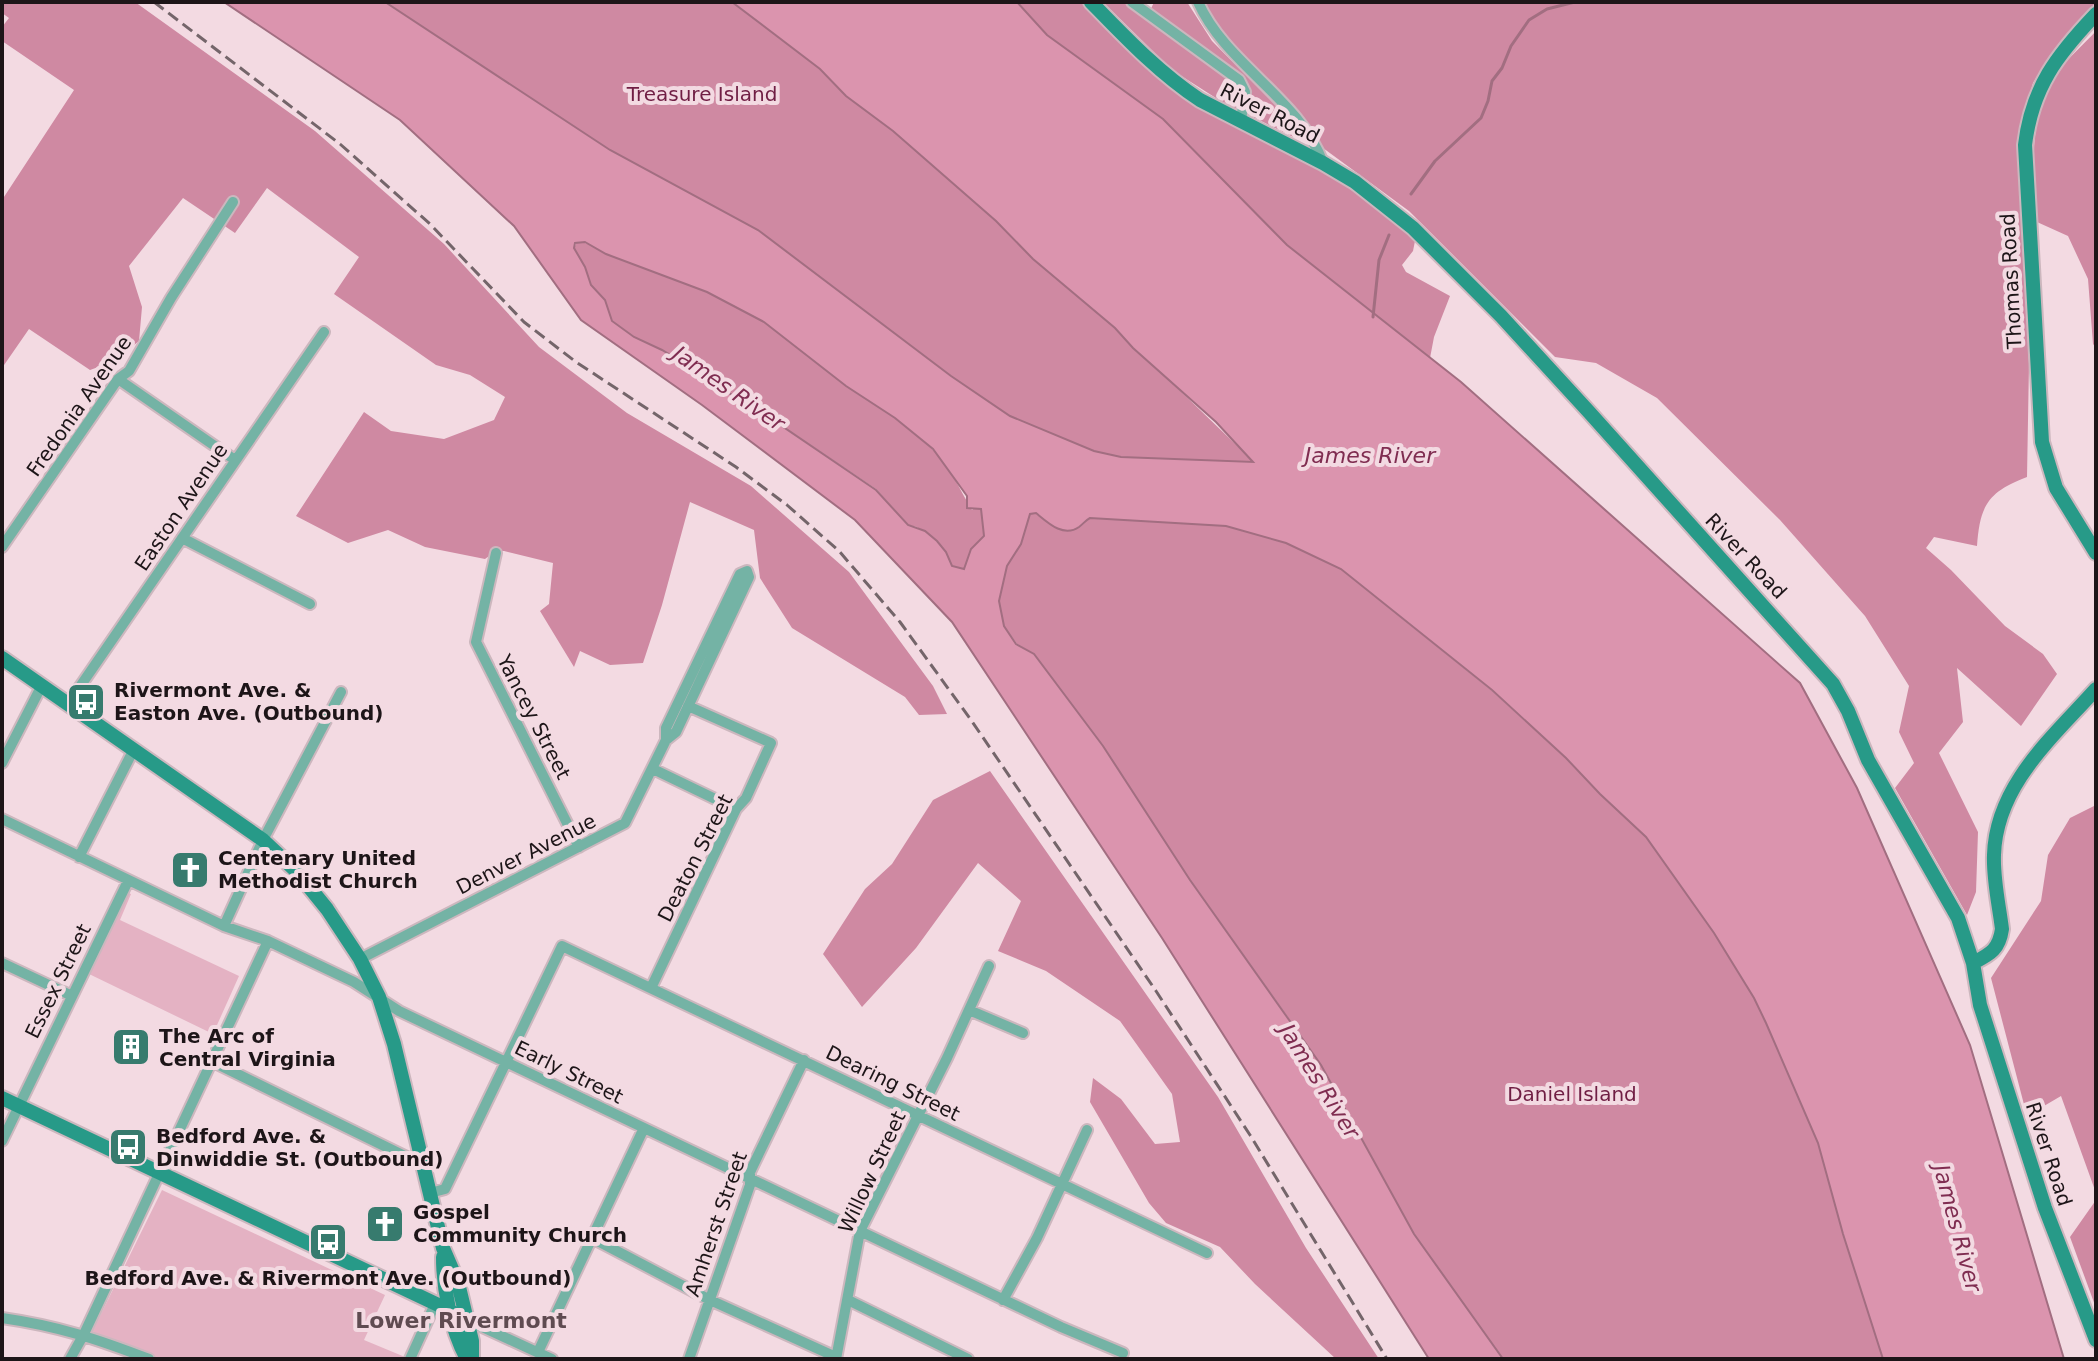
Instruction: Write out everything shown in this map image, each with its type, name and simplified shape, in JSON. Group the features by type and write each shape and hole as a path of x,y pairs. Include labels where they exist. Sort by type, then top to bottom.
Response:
{"street":[{"name":"River Road","path":"1091,2 1163,74 1200,100 1323,163 1384,204 1456,269 1833,684 1868,760 1958,918 1973,963 1980,1005 2045,1208 2096,1340"},
{"path":"1132,2 1239,80 1245,92 1241,121"},
{"path":"1198,2 1219,37 1305,126 1323,163"},
{"name":"Thomas Road","path":"2096,14 2056,58 2039,86 2031,107 2025,145 2042,442 2056,488 2096,553"},
{"name":"Fredonia Avenue","path":"2,547 118,379 129,371 171,298 233,202"},
{"name":"Easton Avenue","path":"68,704 324,332"},
{"path":"118,379 235,460"},
{"path":"182,538 310,604"},
{"name":"Yancey Street","path":"496,553 476,642 579,847"},
{"name":"Denver Avenue","path":"360,959 625,823 653,769 666,740 666,728 740,574 747,571 749,577 676,732 666,740"},
{"path":"2,658 263,840 297,872 327,909 360,959 379,997 394,1044 443,1254 443,1278 459,1344 470,1359"},
{"path":"2,763 42,685"},
{"path":"1973,963 1991,954 2000,942 2002,929 1994,853 1998,825 2007,797 2032,760 2096,689"},
{"path":"224,926 263,840 341,692"},
{"name":"Deaton Street","path":"651,988 736,809 746,798 771,743 688,706"},
{"path":"79,857 134,749"},
{"path":"653,769 736,809"},
{"name":"Early Street","path":"2,819 224,926 268,941 354,982 399,1011 1003,1300 1123,1353"},
{"name":"Essex Street","path":"2,1141 70,995 128,881"},
{"path":"70,1359 268,941"},
{"name":"Dearing Street","path":"506,1062 562,946 1207,1253"},
{"path":"2,963 70,995"},
{"name":"Willow Street","path":"836,1358 860,1231 989,966"},
{"path":"969,1010 1023,1033"},
{"name":"Amherst Street","path":"689,1359 750,1185 750,1172 804,1060"},
{"path":"211,1061 423,1165"},
{"path":"430,1193 445,1189 506,1062"},
{"path":"2,1098 451,1311"},
{"path":"538,1352 644,1128"},
{"path":"1003,1300 1037,1238 1087,1130"},
{"path":"592,1238 710,1300 836,1358"},
{"path":"443,1254 458,1283 472,1341 470,1359"},
{"path":"848,1300 968,1359"},
{"path":"410,1359 435,1304"},
{"path":"2,1318 84,1334 148,1359"},
{"path":"467,1320 552,1359"}],"shaded area":[{"path":"126,892 131,894 120,920 239,976 213,1034 87,973"},
{"path":"162,1190 385,1295 364,1340 404,1359 159,1359 91,1334"}],"green space":[{"path":"2,2 135,2 315,131 444,244 539,347 627,413 751,486 849,572 933,686 947,714 919,715 905,697 792,628 760,578 754,530 690,502 643,663 610,665 580,651 574,667 540,611 549,604 553,563 504,551 496,551 485,559 425,547 388,530 348,543 296,516 364,412 391,431 444,439 494,420 505,397 470,375 436,365 334,294 359,257 267,188 235,233 183,198 129,266 142,307 139,341 115,361 90,370 29,329 2,368 2,200 74,90 2,41 2,27 9,18 2,13"},
{"name":"Treasure Island","path":"385,2 732,2 820,69 846,96 893,131 996,221 1033,259 1115,328 1254,462 1121,457 1094,451 1010,416 951,376 758,230 610,150"},
{"path":"1017,2 1081,2 1137,57 1183,94 1322,171 1361,196 1397,225 1415,241 1413,251 1402,265 1406,272 1450,296 1434,337 1430,358 1287,245 1163,119 1047,35"},
{"path":"1103,2 1140,2 1150,11 1154,2 1187,2 1212,41 1300,130 1297,139 1219,100 1172,70"},
{"path":"1203,2 2096,2 2051,54 2033,83 2021,125 2019,172 2029,363 2027,477 2003,488 1988,502 1981,520 1977,546 1934,537 1926,548 2005,626 2043,654 2057,674 2021,726 1957,668 1963,722 1939,753 1978,832 1976,892 1967,915 1895,788 1914,763 1899,732 1909,686 1865,616 1780,520 1657,398 1596,363 1555,357 1409,211 1323,148 1308,124 1223,34"},
{"path":"2096,31 2096,348 2093,344 2088,279 2068,236 2037,222 2034,144 2048,89 2062,66"},
{"path":"577,242 592,244 606,254 687,283 745,311 922,439 944,463 972,510 976,507 981,509 984,536 971,549 964,570 952,566 946,552 917,527 908,525 876,489 751,405 612,321 605,300 591,285 574,248"},
{"name":"Daniel Island","path":"1036,513 1045,521 1084,521 1090,518 1226,526 1286,543 1341,569 1491,690 1636,826 1714,933 1766,1023 1818,1143 1883,1359 1503,1359 1414,1234 1336,1091 1287,1016 1190,880 1103,746 1034,654 1017,644 1004,626 999,601 1007,566 1021,544 1030,514"},
{"path":"990,771 1218,1097 1306,1248 1379,1359 1336,1359 1220,1247 1166,1223 1149,1203 1090,1102 1093,1078 1121,1099 1155,1144 1180,1142 1172,1094 1120,1021 1046,971 998,951 1021,901 978,863 916,948 862,1007 823,954 865,889 892,864 933,800"},
{"path":"2096,805 2096,1193 2061,1096 2027,1116 1991,978 2041,901 2048,855 2070,818"},
{"path":"2096,1200 2096,1308 2070,1237"}],"water":[{"name":"James River","path":"224,2 385,2 610,150 758,230 951,376 1010,416 1094,451 1121,457 1253,462 1216,422 1115,328 1033,259 996,221 893,131 846,96 820,69 732,2 1017,2 1047,35 1163,119 1287,245 1461,382 1800,683 1857,788 1970,1045 2064,1359 1883,1359 1818,1143 1754,998 1714,933 1646,837 1492,690 1341,569 1286,543 1226,526 1090,518 1079,527 1067,531 1056,528 1036,513 1030,514 1021,544 1007,566 999,601 1004,626 1016,644 1034,654 1103,746 1190,880 1321,1065 1414,1234 1503,1359 1429,1359 1162,938 952,622 855,520 702,405 581,320 514,226 400,120","holes":["585,242 606,254 707,292 764,322 933,449 967,496 967,508 981,509 984,536 971,549 964,569 952,566 937,541 925,531 908,525 876,490 751,405 612,321 605,300 591,285 574,248 575,243"]}],"waterway":[{"path":"1411,194 1435,161 1481,118 1492,81 1529,20 1547,9 1575,2"},
{"path":"1373,317 1379,260 1389,235"}],"railway":[{"path":"154,2 340,144 430,224 524,322 576,362 736,467 787,505 839,551 900,622 971,720 1156,991 1250,1135 1387,1359"}],"place":[{"name":"Rivermont Ave. & Easton Ave. (Outbound)","path":"86,702"},
{"name":"Centenary United Methodist Church","path":"190,870"},
{"name":"The Arc of Central Virginia","path":"131,1047"},
{"name":"Bedford Ave. & Dinwiddie St. (Outbound)","path":"128,1147"},
{"name":"Gospel Community Church","path":"385,1224"},
{"name":"Bedford Ave. & Rivermont Ave. (Outbound)","path":"328,1242"}],"district":[{"name":"Lower Rivermont","path":"461,1320"}]}
